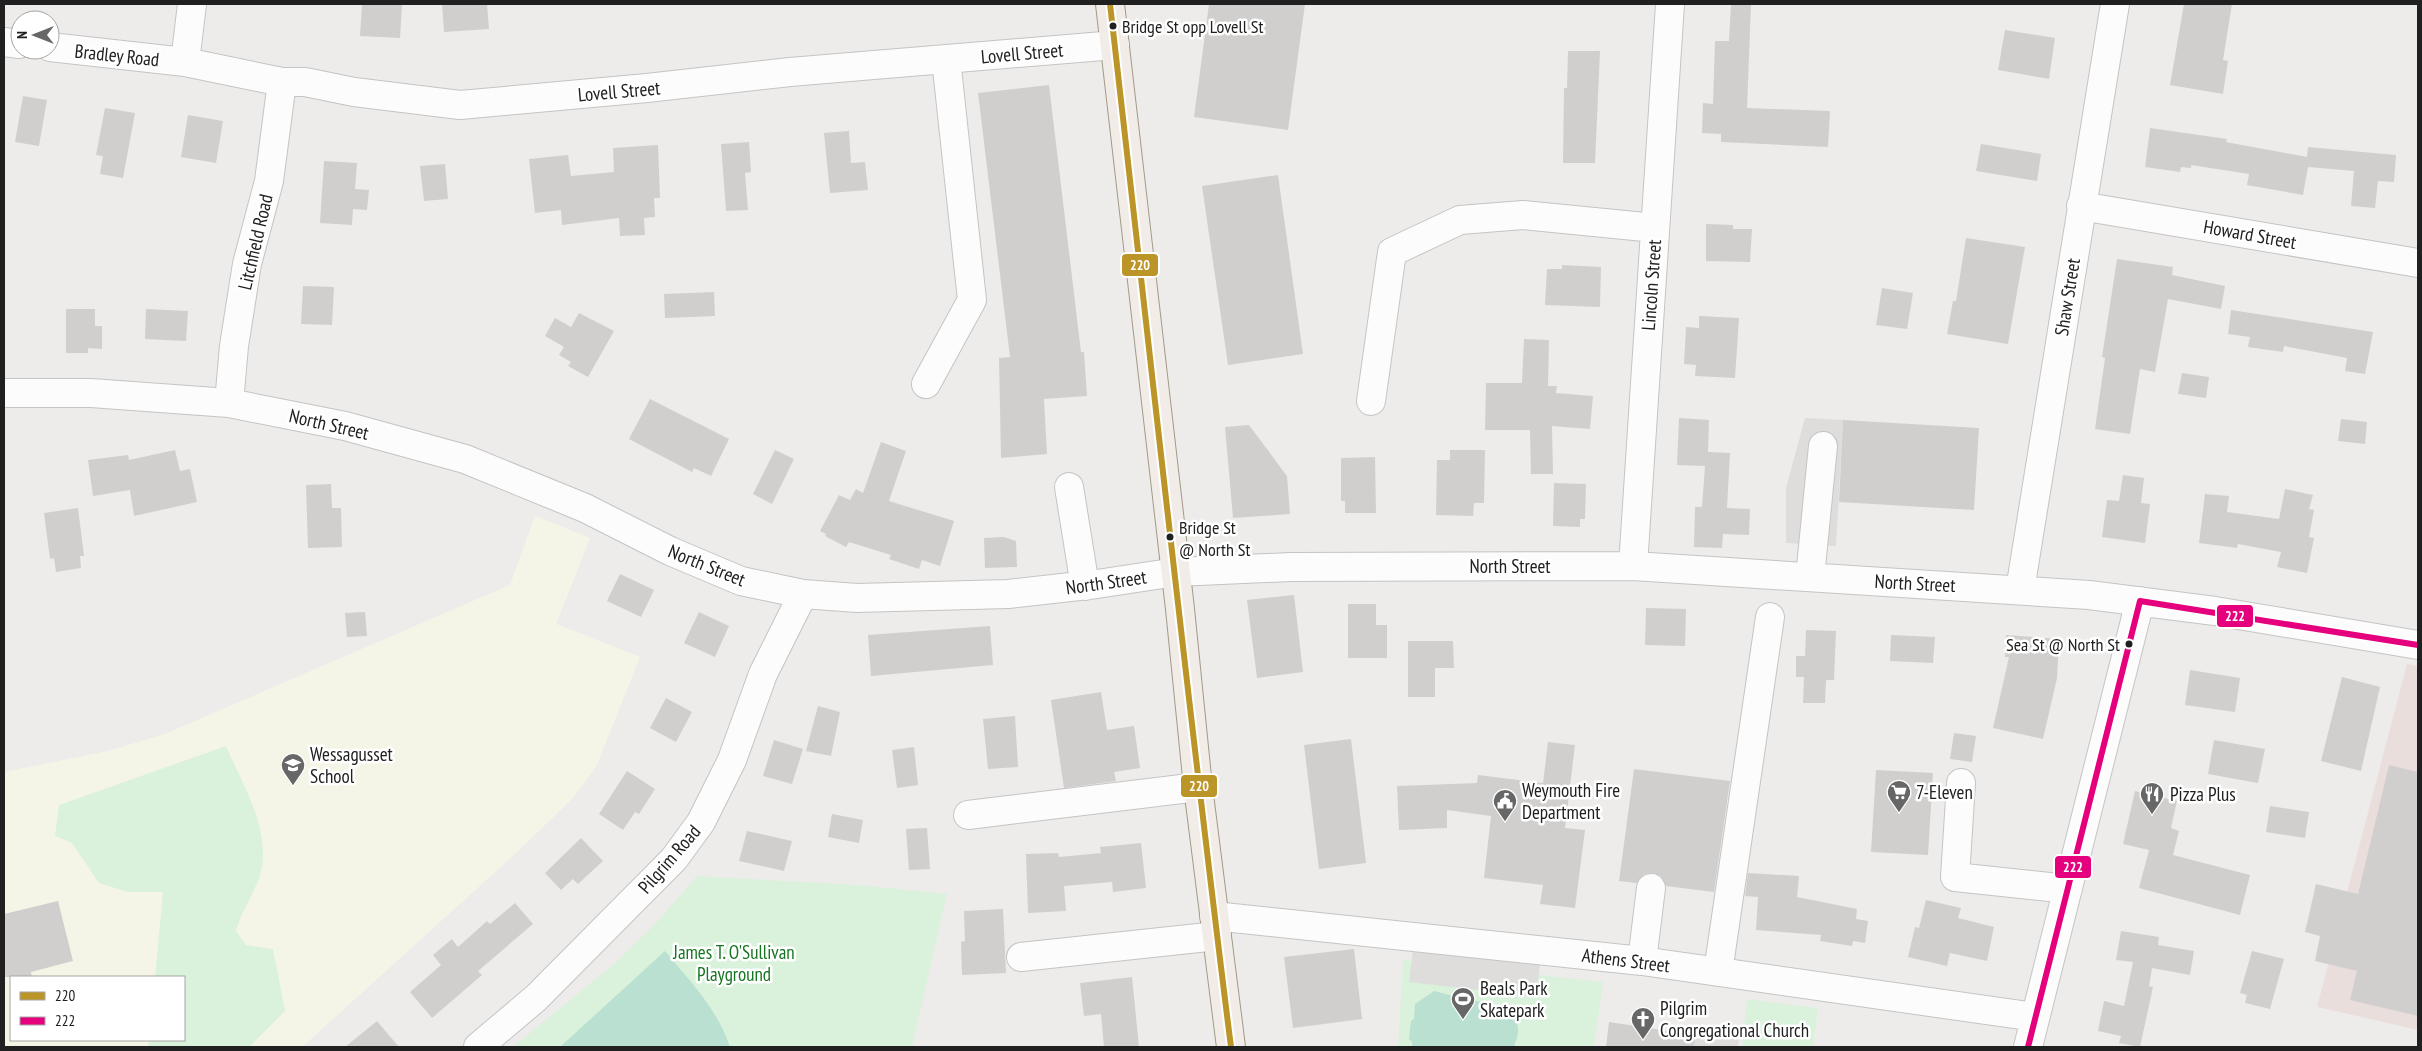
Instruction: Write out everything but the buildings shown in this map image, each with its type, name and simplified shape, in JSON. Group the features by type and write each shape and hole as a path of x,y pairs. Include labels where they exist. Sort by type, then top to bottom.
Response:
{"main road":[{"path":"1110,4 1176,572 1198,787 1231,1047"}],"street":[{"path":"185,62 192,4"},
{"name":"Lincoln Street","path":"1634,566 1670,4"},
{"name":"Shaw Street","path":"2020,590 2115,4"},
{"name":"Lovell Street","path":"185,62 282,82 305,82 354,92 460,105 647,88 790,72 1115,46"},
{"name":"Bradley Road","path":"60,48 185,62"},
{"path":"926,384 972,300 946,59"},
{"name":"Litchfield Road","path":"229,403 234,346 247,264 269,181 282,82"},
{"name":"Howard Street","path":"2081,206 2418,263"},
{"path":"1371,401 1392,252 1460,220 1523,215 1655,228"},
{"name":"North Street","path":"4,393 91,393 229,403 345,426 465,459 585,508 670,551 741,581 803,594 856,598 1008,594 1085,586 1176,572 1301,566 1634,566 2020,590 2140,601 2418,645"},
{"path":"1810,577 1823,446"},
{"path":"1069,486 1085,586"},
{"name":"Pilgrim Road","path":"478,1047 536,998 674,859 701,822 732,760 763,674 803,594"},
{"path":"2028,1047 2140,601"},
{"path":"1718,972 1770,616"},
{"path":"1961,783 1955,877 2068,889"},
{"path":"968,814 1198,787"},
{"path":"1642,961 1651,888"},
{"name":"Athens Street","path":"1021,957 1215,926 1642,961 2035,1017"}],"shaded area":[{"path":"1805,418 1843,420 1836,546 1786,543 1786,488"},
{"name":"Wessagusset School","path":"535,516 590,538 556,624 640,657 596,767 572,799 515,854 302,1047 4,1047 4,772 108,751 165,734 510,585"},
{"path":"2407,664 2418,666 2418,1030 2317,1007"},
{"path":"1413,949 1540,964 1536,997 1409,982"},
{"path":"1681,1032 1739,1040 1738,1047 1679,1047"}],"green space":[{"path":"226,746 248,794 260,827 263,844 263,861 259,878 236,931 246,945 273,949 285,1011 249,1047 148,1047 149,1041 185,1041 185,976 155,976 163,892 128,892 99,883 72,843 55,836 59,805"},
{"name":"James T. O'Sullivan Playground","path":"697,876 858,885 947,894 912,1047 513,1047 614,964 655,924"},
{"path":"665,951 711,1008 725,1033 730,1047 560,1047"},
{"path":"1403,960 1603,982 1594,1047 1398,1047"},
{"name":"Beals Park Skatepark","path":"1434,991 1453,996 1455,994 1490,1005 1507,1013 1513,1018 1518,1027 1514,1047 1412,1047 1412,1042 1409,1039 1411,1021 1414,1019 1415,1004"},
{"path":"1747,999 1818,1008 1813,1047 1742,1047"}],"transit line":[{"name":"220","path":"1110,4 1184,656 1231,1047"},
{"name":"222","path":"2028,1047 2140,601 2418,645"}],"place":[{"name":"Bridge St opp Lovell St","path":"1113,26"},
{"name":"Bridge St @ North St","path":"1170,537"},
{"name":"Sea St @ North St","path":"2129,644"},
{"name":"Wessagusset School","path":"293,786"},
{"name":"7-Eleven","path":"1899,813"},
{"name":"Pizza Plus","path":"2152,815"},
{"name":"Weymouth Fire Department","path":"1505,822"},
{"name":"Beals Park Skatepark","path":"1463,1020"},
{"name":"Pilgrim Congregational Church","path":"1643,1040"}]}
